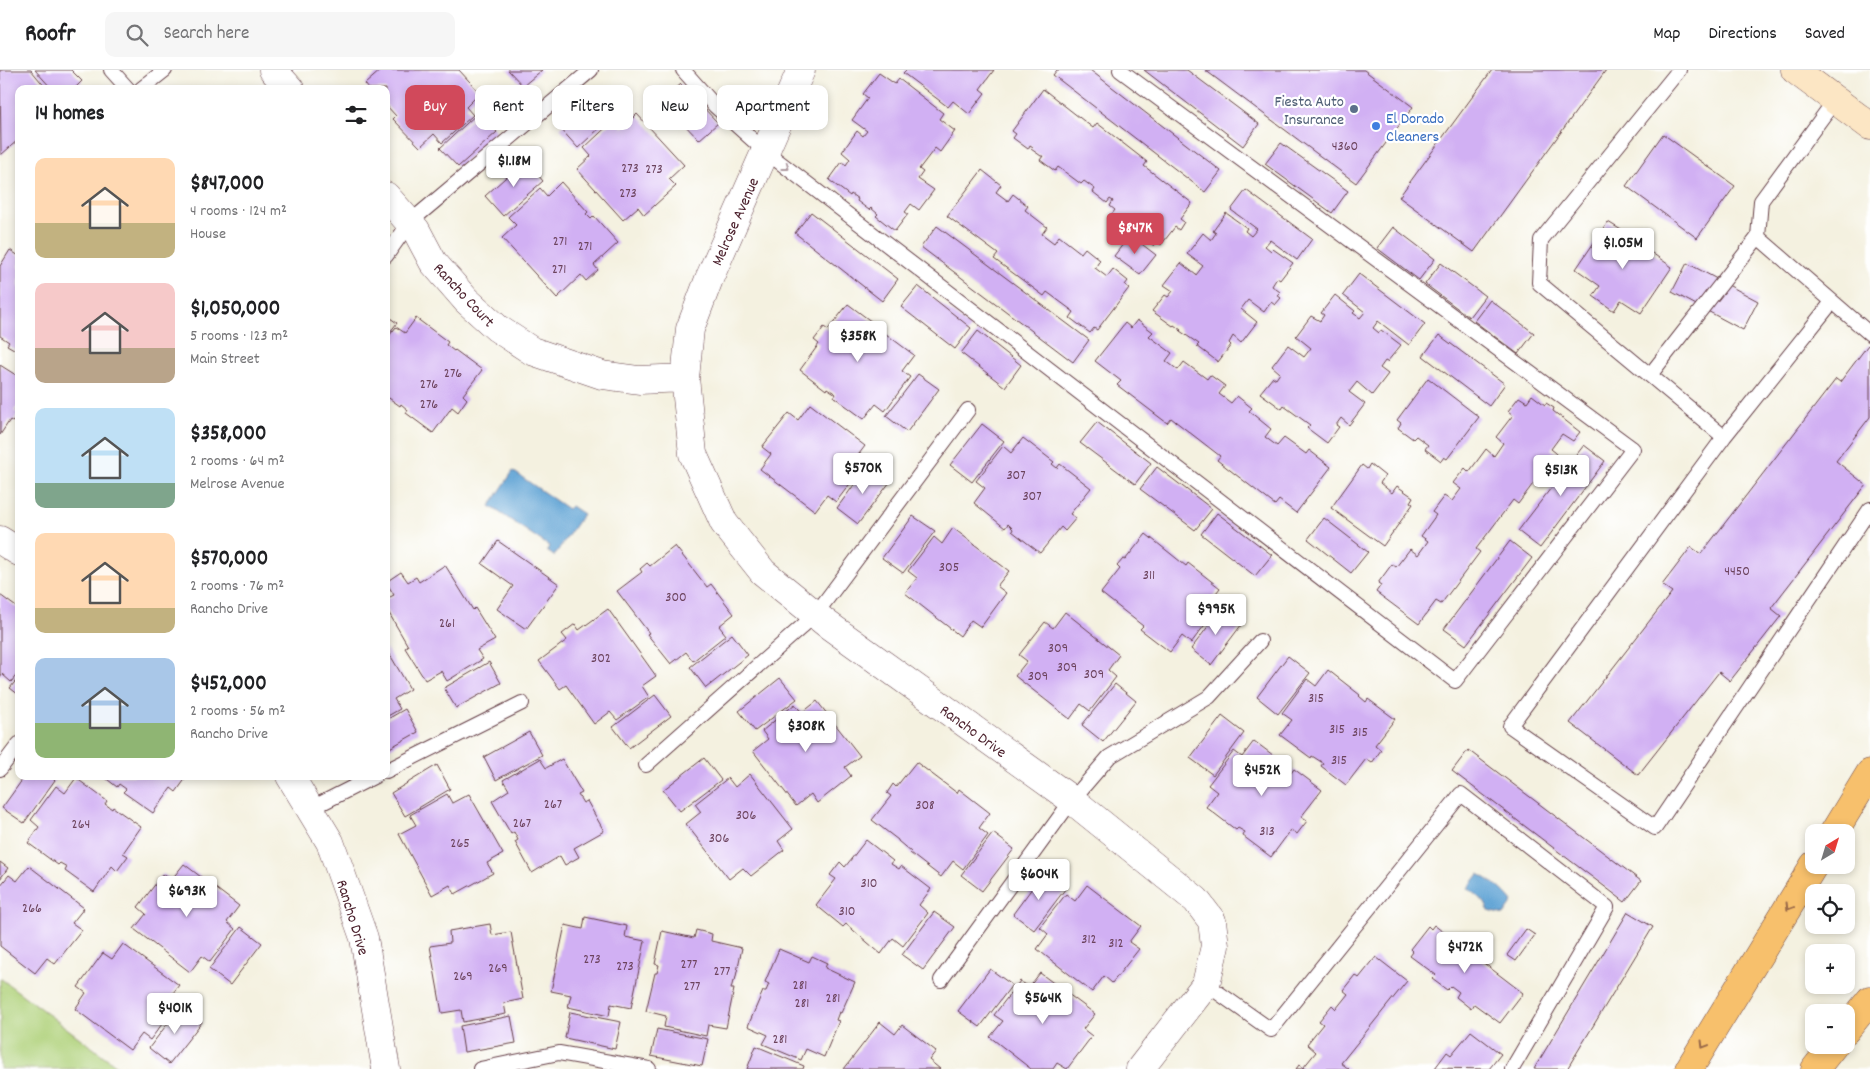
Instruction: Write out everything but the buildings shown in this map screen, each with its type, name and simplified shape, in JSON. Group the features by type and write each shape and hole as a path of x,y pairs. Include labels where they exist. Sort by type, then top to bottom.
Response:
{"highway":[{"path":"1839,824 1870,773"},
{"path":"1689,1069 1808,874"},
{"path":"1855,1019 1870,1000"},
{"path":"1815,1069 1827,1054"}],"main road":[{"path":"1795,70 1870,126"}],"street":[{"path":"273,70 286,85"},
{"name":"Melrose Avenue","path":"685,378 690,329 708,279 800,70"},
{"name":"Rancho Court","path":"390,200 416,230 433,262 466,300 497,328 532,351 602,375 638,380 685,378"},
{"name":"Rancho Drive","path":"685,378 693,454 724,523 763,572 815,615 1072,800 1196,900 1212,921 1215,946 1206,984 1140,1069"},
{"path":"0,540 15,549"},
{"name":"Rancho Drive","path":"292,780 330,842 364,938 386,1069"}],"lane":[{"path":"111,70 124,85"},
{"path":"146,85 165,70"},
{"path":"390,250 410,222 591,70"},
{"path":"683,70 715,106 765,151 1455,681 1633,449 1120,70"},
{"path":"1679,70 1541,240 1539,282 1724,437"},
{"path":"1650,375 1758,237 1761,201 1835,100"},
{"path":"1758,237 1870,334"},
{"path":"1832,302 1724,437 1510,726 1655,828 1870,509"},
{"path":"646,765 815,615 968,410"},
{"path":"941,980 1072,800 1109,757 1209,697 1260,641"},
{"path":"390,769 522,703"},
{"path":"0,769 15,749"},
{"path":"310,809 367,780"},
{"path":"1206,984 1271,1030 1462,794 1607,907 1512,1069"},
{"path":"480,1069 558,1053 649,1069"}],"green space":[{"path":"0,978 121,1069 0,1069"}],"water":[{"path":"513,471 568,509 571,506 583,514 554,556 547,551 549,546 490,506"},
{"path":"1479,874 1498,886 1513,902 1504,915 1489,911 1485,903 1468,888"}],"place":[{"name":"Fiesta Auto Insurance","path":"1354,109"},
{"name":"El Dorado Cleaners","path":"1376,126"}]}
